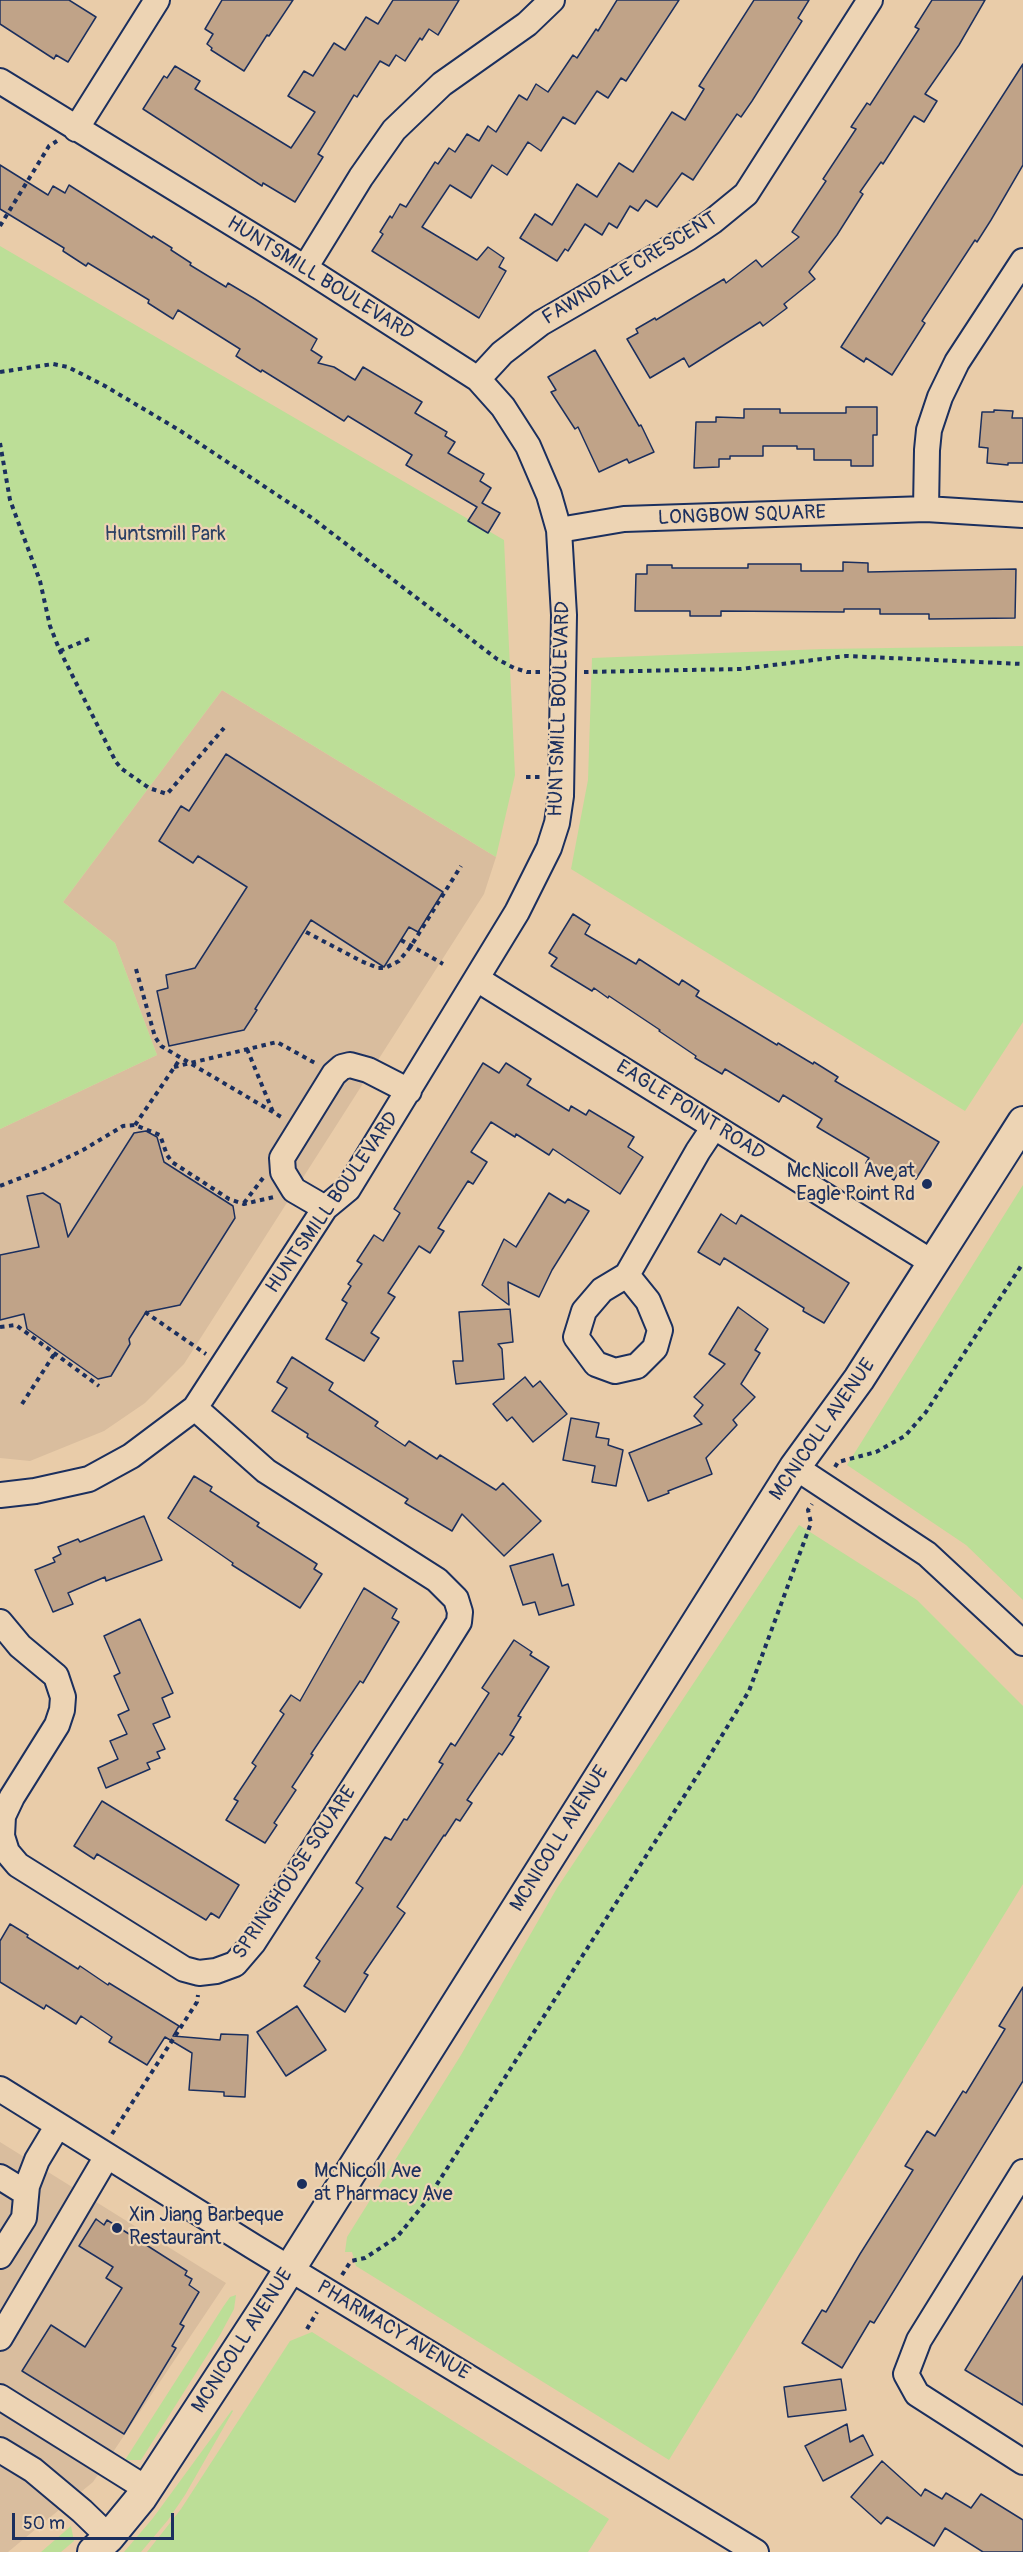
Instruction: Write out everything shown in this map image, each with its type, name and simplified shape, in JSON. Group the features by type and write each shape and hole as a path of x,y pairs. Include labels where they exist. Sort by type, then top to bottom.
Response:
{"main road":[{"name":"MCNICOLL AVENUE","path":"101,2545 147,2489 290,2269 795,1467 859,1379 1023,1122"}],"street":[{"path":"76,129 157,0"},
{"path":"305,268 361,177 394,130 442,84 527,24 552,0"},
{"name":"FAWNDALE CRESCENT","path":"478,379 502,353 541,323 688,238 746,194 870,0"},
{"name":"HUNTSMILL BOULEVARD","path":"0,81 305,268 478,379 504,407 535,460 549,495 559,530 564,586 562,784 557,823 541,868 409,1091 348,1189 326,1208 195,1408 131,1456 89,1479 35,1491 0,1495"},
{"path":"926,510 929,430 940,397 957,362 1023,261"},
{"name":"LONGBOW SQUARE","path":"559,530 624,519 926,510 1023,515"},
{"name":"EAGLE POINT ROAD","path":"477,979 933,1263"},
{"path":"326,1208 294,1190 283,1172 282,1158 299,1127 334,1074 342,1067 350,1065 368,1070 409,1091"},
{"path":"627,1275 714,1127"},
{"name":"SPRINGHOUSE SQUARE","path":"195,1408 266,1471 424,1570 448,1589 456,1599 460,1612 459,1622 434,1662 253,1943 235,1964 199,1974"},
{"path":"795,1467 927,1554 1023,1643"},
{"path":"0,1622 20,1646 56,1676 63,1697 57,1725 12,1797 3,1816 2,1836 7,1852 18,1865 178,1965 199,1974"},
{"name":"PHARMACY AVENUE","path":"0,2089 290,2269 756,2552"},
{"path":"0,2256 24,2218 26,2193 37,2160 58,2125"},
{"path":"0,2338 107,2156"},
{"path":"1023,2172 919,2340 906,2374 917,2394 1023,2462"},
{"path":"0,2176 26,2193"},
{"path":"0,2397 147,2489"},
{"path":"0,2450 33,2470 82,2511 101,2545"}],"path":[{"path":"0,226 49,146 76,129"},
{"path":"0,372 53,364 68,367 105,386 179,430 312,518 497,659 527,672 741,669 846,656 1023,664"},
{"path":"0,443 10,500 40,581 50,626 60,651 116,762 149,788 167,794 224,728"},
{"path":"60,651 91,638"},
{"path":"306,932 361,962 385,968 399,961 411,946 461,866"},
{"path":"401,940 443,964"},
{"path":"136,969 155,1037 161,1046 299,1127"},
{"path":"174,1067 280,1042 334,1074"},
{"path":"247,1049 273,1112"},
{"path":"135,1125 180,1059"},
{"path":"0,1186 83,1150 123,1126 135,1125 160,1135 172,1162 229,1199 244,1204 280,1196 294,1190"},
{"path":"838,1462 876,1452 904,1436 926,1412 1023,1263"},
{"path":"145,1312 224,1365"},
{"path":"0,1326 16,1325 99,1386"},
{"path":"22,1404 55,1353"},
{"path":"351,2261 365,2258 397,2237 426,2203 704,1765 749,1691 811,1523 808,1510"},
{"path":"120,2122 197,2002 199,1974"}],"shaded area":[{"path":"222,690 496,857 484,894 184,1364 145,1403 104,1431 30,1461 0,1458 0,1129 157,1055 115,943 63,902"},
{"path":"0,2142 226,2283 93,2482 8,2552 0,2552"}],"green space":[{"name":"Huntsmill Park","path":"0,246 504,540 515,775 496,857 222,690 63,902 115,943 157,1055 0,1129"},
{"path":"1023,646 1023,1022 965,1111 571,869 588,780 592,658 823,649"},
{"path":"1023,1185 1023,1600 966,1545 847,1465"},
{"path":"799,1525 917,1600 1023,1706 1023,1884 669,2460 356,2266 352,2252 345,2252 347,2237 461,2055 557,1888"},
{"path":"236,2295 234,2309 220,2335 141,2460 125,2460 223,2307 230,2297"},
{"path":"312,2332 609,2519 588,2552 147,2552 181,2509 290,2341"},
{"path":"232,2410 185,2495 168,2520 141,2552 124,2552 153,2518"},
{"path":"71,2526 74,2541 61,2552 41,2552"}],"building":[{"path":"0,0 69,0 96,17 68,62 56,55 54,59 0,24"},
{"path":"222,0 293,0 244,71 211,50 212,48 207,44 213,34 205,29"},
{"path":"393,0 459,0 438,35 429,29 405,61 396,55 389,66 380,61 357,97 354,95 318,154 323,157 295,202 263,183 262,186 143,109 164,76 167,78 175,66 200,81 195,89 291,148 315,112 288,96 304,71 313,76 334,43 345,50 366,17 378,24"},
{"path":"617,0 679,0 626,81 621,78 608,98 597,91 575,124 563,117 541,151 528,142 507,175 492,165 471,198 450,185 422,227 477,260 488,247 504,258 499,267 506,271 479,318 372,251 383,234 380,232 390,216 392,218 400,204 406,207 435,162 438,164 449,148 455,152 467,134 479,141 488,126 496,132 519,95 527,100 536,84 548,92 573,55 577,58 596,29 598,31"},
{"path":"754,0 809,0 798,18 802,21 752,101 741,117 737,114 693,180 682,173 657,207 646,200 638,211 630,206 617,228 609,223 602,235 585,224 568,251 565,249 557,261 520,238 535,214 552,225 577,184 597,197 619,163 633,172 672,112 685,120 704,89 699,86"},
{"path":"932,0 985,0 959,45 925,94 937,101 924,122 914,116 883,164 881,162 860,192 863,194 837,235 809,272 815,279 784,304 787,308 763,326 760,322 689,367 684,358 650,378 627,339 638,333 636,329 655,318 656,320 724,279 726,283 756,260 762,267 799,237 792,232 826,181 823,179 856,129 851,127 867,103 870,105 919,29 915,27"},
{"path":"1023,64 1023,165 977,242 975,240 922,321 925,323 892,375 866,358 864,362 841,347"},
{"path":"0,165 48,195 53,186 65,193 69,185 152,238 153,236 172,248 171,250 191,263 190,265 226,287 228,283 255,299 317,339 311,350 322,357 318,363 334,367 355,380 363,367 422,402 415,413 447,432 445,436 455,442 448,453 484,474 480,481 491,488 482,503 500,513 488,533 468,521 477,507 406,465 412,455 348,416 344,421 262,370 261,372 236,356 240,349 178,310 173,319 148,303 149,300 88,263 86,266 63,251 64,248 0,209"},
{"path":"595,350 639,426 641,425 654,452 629,463 627,459 599,472 578,427 575,429 551,392 556,390 548,377"},
{"path":"846,407 877,407 877,435 873,435 873,466 851,466 851,460 814,460 814,449 797,449 797,446 763,446 763,456 730,456 730,459 719,459 719,467 694,468 696,422 716,422 716,417 744,418 744,409 780,409 780,413 846,413"},
{"path":"994,410 1013,411 1012,418 1023,418 1023,463 1008,463 1008,465 987,463 988,448 979,447 982,412 994,412"},
{"path":"843,562 868,563 868,572 1016,569 1015,618 929,619 929,614 880,614 880,609 844,609 844,612 721,611 721,616 690,616 690,611 635,611 636,574 647,574 647,565 672,565 672,568 748,568 748,564 801,564 801,571 843,571"},
{"path":"226,754 443,892 418,932 409,927 384,967 311,920 244,1030 169,1046 157,991 168,988 166,975 195,968 247,887 198,856 193,863 159,841 181,806 189,811"},
{"path":"573,914 590,925 585,934 636,964 639,959 679,985 682,980 699,991 696,996 777,1045 778,1043 813,1064 814,1062 838,1077 835,1081 939,1142 916,1179 900,1169 894,1180 866,1163 869,1158 817,1127 822,1119 783,1095 779,1102 725,1069 722,1074 695,1058 696,1056 660,1030 609,996 608,998 594,988 592,991 551,966 557,958 549,953"},
{"path":"483,1063 499,1073 506,1063 531,1079 527,1085 569,1111 571,1106 586,1115 589,1110 634,1137 628,1147 643,1157 620,1194 553,1149 549,1155 516,1134 515,1137 491,1122 471,1152 487,1162 473,1184 468,1181 438,1228 444,1231 430,1253 419,1246 388,1293 395,1297 371,1333 379,1338 364,1361 326,1339 347,1303 342,1300 351,1286 348,1284 362,1264 357,1261 374,1235 383,1241 400,1213 394,1209"},
{"path":"146,1131 157,1137 164,1162 233,1206 235,1218 180,1305 146,1312 129,1339 130,1344 111,1376 98,1379 27,1329 24,1314 0,1320 0,1255 39,1247 27,1196 43,1193 60,1204 68,1237 134,1133"},
{"path":"549,1193 565,1203 568,1199 589,1211 552,1270 539,1297 508,1282 509,1305 482,1285 504,1239 516,1247"},
{"path":"721,1214 736,1224 741,1215 849,1283 824,1323 724,1258 720,1265 698,1252"},
{"path":"738,1307 768,1329 755,1350 760,1353 741,1384 755,1397 733,1420 737,1425 706,1458 712,1474 648,1501 629,1453 702,1424 694,1416 703,1405 694,1397 725,1364 709,1354"},
{"path":"510,1309 513,1342 498,1344 502,1349 504,1379 456,1384 453,1361 463,1361 459,1312"},
{"path":"292,1357 333,1383 329,1390 378,1422 375,1426 405,1446 409,1441 437,1459 440,1455 496,1490 503,1483 541,1521 504,1556 462,1514 452,1531 405,1503 408,1499 307,1437 308,1434 272,1411 287,1388 277,1382"},
{"path":"525,1377 533,1387 540,1381 567,1414 533,1442 512,1417 507,1421 493,1404"},
{"path":"571,1418 599,1423 596,1437 609,1439 608,1445 623,1450 616,1486 592,1482 595,1466 563,1460"},
{"path":"194,1476 212,1487 210,1491 259,1523 257,1526 317,1564 314,1569 322,1574 300,1608 232,1565 233,1563 168,1518"},
{"path":"144,1516 162,1560 106,1581 105,1577 68,1593 73,1604 53,1612 35,1570 55,1562 53,1558 61,1554 58,1547 78,1539 80,1542"},
{"path":"553,1554 562,1586 568,1584 574,1605 539,1615 535,1602 523,1605 510,1566"},
{"path":"364,1588 397,1609 392,1618 399,1622 363,1683 360,1681 311,1754 313,1755 292,1787 296,1790 274,1823 277,1825 265,1843 226,1820 238,1801 234,1799 256,1766 252,1763 284,1714 280,1711 291,1695 300,1701"},
{"path":"140,1619 173,1693 162,1698 170,1717 153,1724 165,1749 157,1752 160,1758 147,1763 150,1769 106,1788 98,1768 118,1759 110,1741 127,1734 118,1715 129,1710 114,1676 120,1673 104,1636"},
{"path":"514,1640 532,1652 530,1655 549,1667 518,1716 521,1717 510,1735 514,1737 502,1755 499,1753 467,1800 472,1803 460,1821 456,1819 444,1835 397,1907 405,1913 364,1973 368,1975 345,2012 304,1986 320,1961 316,1958 363,1888 356,1883 385,1837 391,1840 404,1819 407,1820 443,1764 439,1762 451,1743 455,1746 489,1693 482,1688"},
{"path":"102,1801 239,1885 219,1918 211,1913 206,1920 97,1854 94,1859 74,1846"},
{"path":"10,1924 78,1969 80,1966 179,2026 173,2036 220,2040 221,2034 248,2035 245,2097 224,2096 224,2092 189,2090 192,2053 165,2037 147,2065 109,2042 112,2037 81,2016 76,2024 46,2005 44,2009 0,1982 0,1941"},
{"path":"1023,1987 1023,2081 874,2323 870,2321 842,2368 802,2343 822,2310 826,2312 913,2170 905,2166 927,2131 935,2136 963,2091 966,2093 1005,2029 999,2026"},
{"path":"297,2006 326,2050 286,2076 257,2032"},
{"path":"96,2219 104,2225 107,2220 187,2271 185,2275 192,2279 189,2285 199,2292 180,2324 184,2326 172,2346 176,2348 124,2434 22,2371 51,2325 85,2347 122,2288 106,2278 113,2267 79,2246"},
{"path":"1023,2276 1023,2405 965,2370"},
{"path":"841,2379 846,2410 788,2417 784,2387"},
{"path":"847,2424 850,2442 863,2435 873,2455 823,2481 805,2446"},
{"path":"882,2461 921,2496 925,2489 942,2499 946,2493 971,2508 981,2494 1023,2520 1023,2552 983,2552 945,2528 934,2546 887,2517 881,2524 851,2497"}],"place":[{"name":"McNicoll Ave at Eagle Point Rd","path":"927,1184"},
{"name":"McNicoll Ave at Pharmacy Ave","path":"302,2184"},
{"name":"Xin Jiang Barbeque Restaurant","path":"117,2228"}]}
